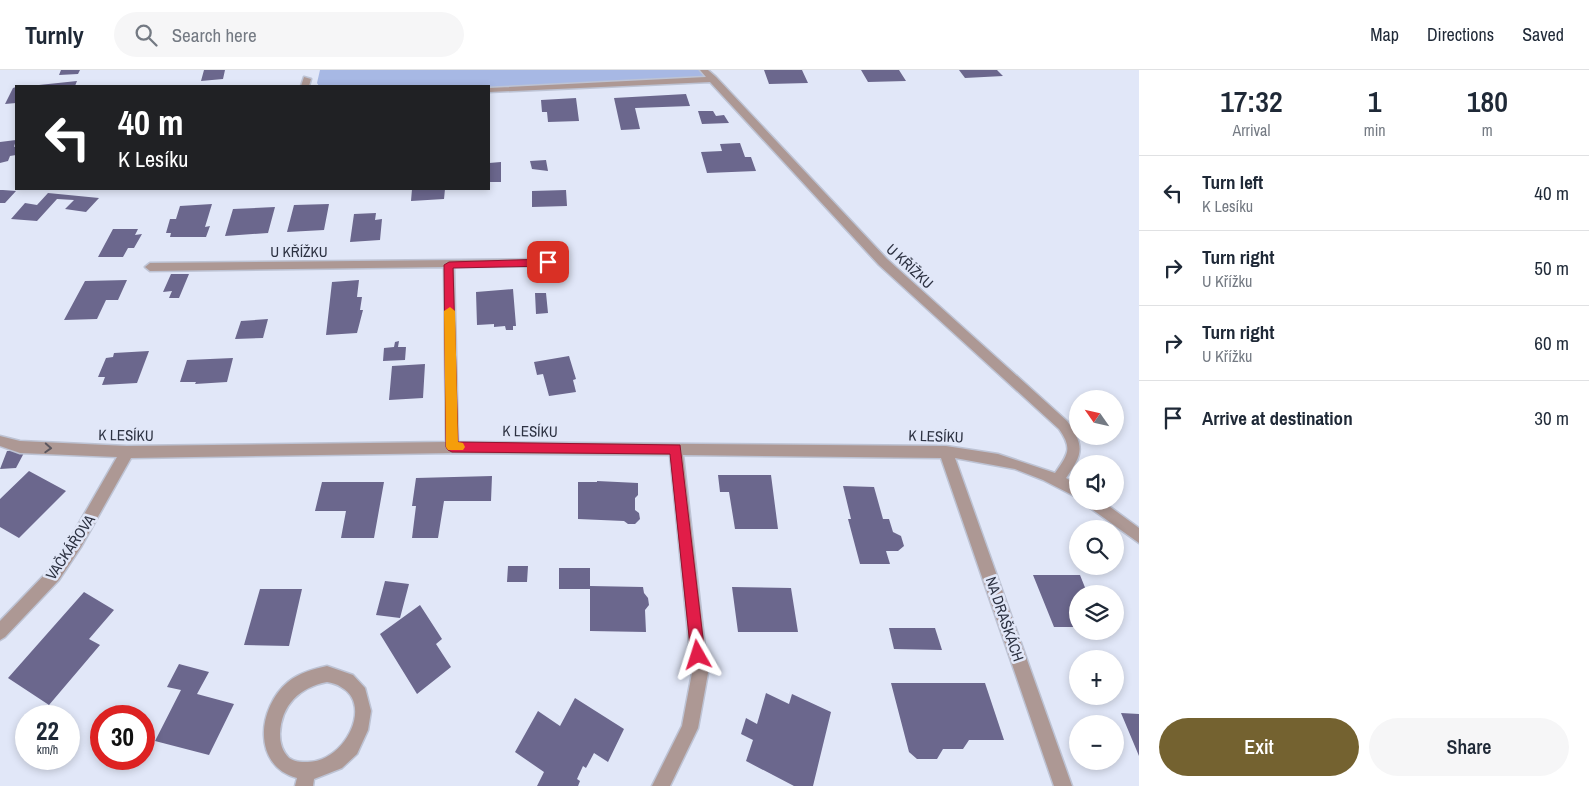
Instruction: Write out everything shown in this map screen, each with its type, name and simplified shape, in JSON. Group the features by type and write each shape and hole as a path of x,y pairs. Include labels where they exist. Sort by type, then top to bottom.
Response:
{"street":[{"name":"U KŘÍŽKU","path":"704,70 883,262 1074,438 1076,448 1073,457 1058,479"},
{"path":"490,90 713,79"},
{"name":"U KŘÍŽKU","path":"150,267 449,265 548,262"},
{"path":"449,265 452,447"},
{"name":"K LESÍKU","path":"0,441 20,447 127,452 452,447 946,452 972,454 989,458 1058,479"},
{"path":"661,786 690,728 700,673 676,449"},
{"name":"VAČKÁŘOVA","path":"0,632 54,575 76,542 127,452"},
{"name":"NA DRAŠKÁCH","path":"946,452 1063,786"},
{"path":"1058,479 1069,486"},
{"path":"1103,510 1139,536"},
{"path":"327,674 336,675 349,680 358,691 364,706 360,731 352,748 339,761 305,779 280,760 273,746 271,729 276,712 284,697 297,685 312,677 327,674"}],"shaded area":[{"path":"320,70 703,70 713,79 490,90 490,85 318,85 317,83"}],"building":[{"path":"61,70 80,70 78,74 59,75"},
{"path":"204,70 225,70 223,79 201,81"},
{"path":"764,70 802,70 808,83 769,84"},
{"path":"861,70 899,70 906,81 868,82"},
{"path":"959,70 997,70 1003,76 965,78"},
{"path":"77,81 75,85 39,85"},
{"path":"15,87 15,103 5,104"},
{"path":"686,94 690,106 635,108 640,129 621,130 614,98"},
{"path":"576,98 579,121 548,122 547,112 542,112 541,100"},
{"path":"698,111 713,111 716,116 724,115 729,123 702,124"},
{"path":"15,140 15,155 10,156 8,161 0,163 0,142"},
{"path":"740,143 745,157 751,157 756,171 707,173 701,152 722,151 720,144"},
{"path":"546,160 548,171 532,169 530,161"},
{"path":"501,162 501,182 490,182 490,163"},
{"path":"0,190 16,191 5,203 0,203"},
{"path":"412,190 445,190 444,199 411,201"},
{"path":"566,190 567,206 532,207 532,191"},
{"path":"48,193 99,198 86,212 65,209 74,200 57,199 37,221 11,219 25,203 37,205"},
{"path":"212,204 205,227 210,226 206,237 170,237 171,233 166,233 170,219 176,219 180,206"},
{"path":"329,204 324,230 287,232 294,205"},
{"path":"275,207 268,233 225,236 233,209"},
{"path":"376,213 375,220 382,219 380,240 350,242 354,214"},
{"path":"113,229 138,229 135,235 142,234 134,248 128,248 123,257 98,257"},
{"path":"171,274 189,274 179,298 169,298 172,291 163,292"},
{"path":"127,280 118,300 106,300 97,319 64,320 85,281"},
{"path":"359,280 357,297 362,297 360,310 363,310 357,333 326,335 332,282"},
{"path":"513,289 516,326 513,326 513,330 506,330 505,326 494,327 494,324 477,325 476,292"},
{"path":"535,293 546,293 548,313 536,314"},
{"path":"268,319 263,338 235,339 241,321"},
{"path":"399,341 398,347 406,347 405,360 383,361 384,348 394,347 395,342"},
{"path":"149,351 137,383 102,385 105,377 98,377 106,358 113,357 114,353"},
{"path":"569,356 576,379 573,380 576,392 549,396 543,374 537,375 534,362"},
{"path":"233,358 227,382 195,384 196,382 180,382 187,360"},
{"path":"425,364 423,398 389,400 392,366"},
{"path":"7,451 25,451 16,468 0,469"},
{"path":"29,471 66,491 19,538 0,527 0,499"},
{"path":"718,475 771,475 778,529 735,529 729,492 720,492"},
{"path":"492,476 491,501 444,501 438,538 412,538 416,506 412,506 416,478"},
{"path":"322,482 384,482 374,538 341,538 346,511 315,511"},
{"path":"578,482 638,483 635,510 639,513 640,519 635,524 628,524 624,521 578,519"},
{"path":"843,486 874,487 883,519 889,519 893,532 901,536 904,546 898,551 886,551 890,564 860,564 848,519 851,519"},
{"path":"508,566 528,566 527,582 507,582"},
{"path":"559,568 590,568 590,586 643,587 649,605 645,610 646,632 590,631 590,589 559,589"},
{"path":"1033,575 1080,575 1084,585 1069,585 1069,627 1054,627"},
{"path":"385,581 409,584 400,618 376,615"},
{"path":"732,587 791,588 798,632 738,632"},
{"path":"260,589 302,589 289,646 244,645"},
{"path":"84,592 114,610 89,639 100,645 49,705 8,678"},
{"path":"420,605 442,639 436,644 451,667 417,694 380,634"},
{"path":"889,628 935,628 942,650 894,649"},
{"path":"179,664 209,672 197,694 234,704 209,755 155,741 181,690 167,687"},
{"path":"891,683 985,683 1004,740 969,740 963,749 943,749 937,759 917,759 909,752"},
{"path":"766,693 789,704 792,694 831,712 813,786 794,786 746,761 753,740 741,734 746,718 757,724"},
{"path":"575,698 624,729 608,762 594,753 586,768 583,766 577,779 580,781 578,786 537,786 544,772 515,752 538,711 560,726"},
{"path":"1121,713 1139,714 1139,756 1124,720 1124,715"}],"slow traffic":[{"path":"450,311 452,447 459,447"}],"route":[{"path":"548,262 449,265 452,447 676,449 698,655"}]}
